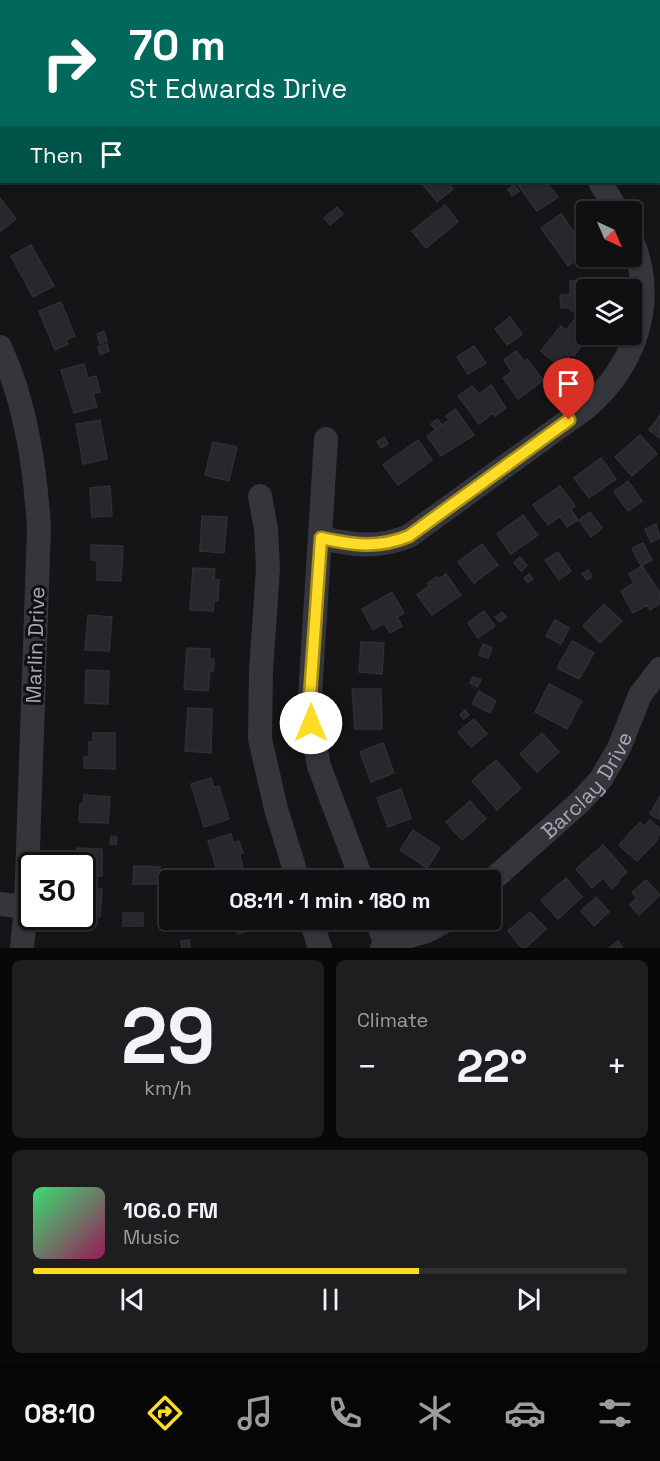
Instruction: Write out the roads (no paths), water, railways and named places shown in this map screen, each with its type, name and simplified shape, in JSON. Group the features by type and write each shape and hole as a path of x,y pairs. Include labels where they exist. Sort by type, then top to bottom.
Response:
{"street":[{"path":"601,183 611,201"},
{"path":"321,538 381,545 409,536 587,407 603,393 622,369 630,354 641,314 641,277 639,267"},
{"name":"Marlin Drive","path":"0,347 28,434 36,481 39,528 28,852"},
{"path":"326,439 310,696 311,723 319,766 358,870"},
{"path":"260,496 266,529 268,569 261,670 260,739 276,809 295,870"},
{"name":"Barclay Drive","path":"501,872 581,801 601,779 619,748 640,695 660,669"},
{"path":"0,904 18,906"},
{"name":"Marlin Drive","path":"22,948 24,930"},
{"path":"314,930 320,948"},
{"path":"380,930 385,947 427,930"}]}
